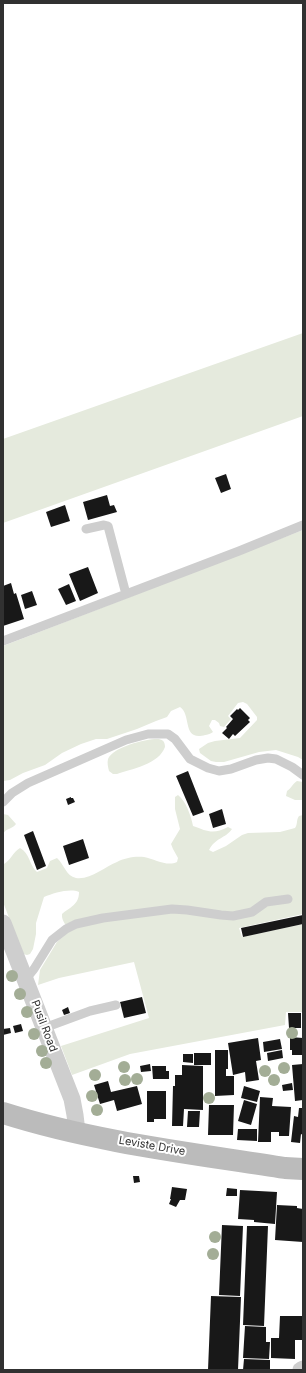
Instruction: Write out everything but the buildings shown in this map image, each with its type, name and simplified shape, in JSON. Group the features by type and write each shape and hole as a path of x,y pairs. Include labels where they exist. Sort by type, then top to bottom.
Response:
{"main road":[{"name":"Leviste Drive","path":"3,1113 77,1132 198,1154 284,1168 303,1169"}],"street":[{"name":"Pusil Road","path":"3,922 72,1099 76,1115 77,1132"}],"lane":[{"path":"86,529 104,525 108,526 126,594"},
{"path":"3,640 239,552 303,525"},
{"path":"3,802 12,793 28,783 126,740 148,734 168,734 175,739 190,759 208,768 220,771 231,769 256,760 268,758 276,759 292,767 303,775"},
{"path":"26,979 52,940 66,929 87,921 172,909 221,916 233,916 252,912 266,902 288,899"},
{"path":"44,1028 90,1011 116,1005"}],"shaded area":[{"path":"303,333 303,416 3,523 3,439"},
{"path":"303,530 303,760 276,750 259,752 224,762 211,761 200,753 199,749 208,743 240,738 257,720 257,717 247,704 243,702 238,703 228,716 231,719 224,727 220,726 215,720 212,720 209,726 213,732 208,734 200,736 191,733 183,710 180,707 171,711 167,717 107,739 96,739 81,744 62,753 45,765 23,773 10,780 3,781 3,646"},
{"path":"157,739 163,741 165,747 162,753 151,762 117,774 113,774 109,771 108,759 116,751 130,744 145,740"},
{"path":"297,781 303,782 303,800 295,800 286,796 287,791"},
{"path":"178,795 186,805 193,826 214,832 228,827 232,829 212,846 209,850 213,852 248,833 280,832 295,828 299,816 303,815 303,914 239,928 242,937 303,924 303,1012 286,1012 285,1025 130,1054 72,1075 61,1046 149,1018 134,962 59,978 38,985 40,970 57,942 67,933 62,919 62,914 76,903 79,892 67,891 44,897 36,923 36,934 33,949 30,954 23,954 3,902 3,860 4,864 20,848 26,853 32,866 37,872 47,868 50,861 57,858 67,872 76,878 87,877 112,864 130,858 144,857 169,864 177,862 178,858 171,844 180,829 175,809 175,797"},
{"path":"3,814 8,815 16,824 3,834"}]}
